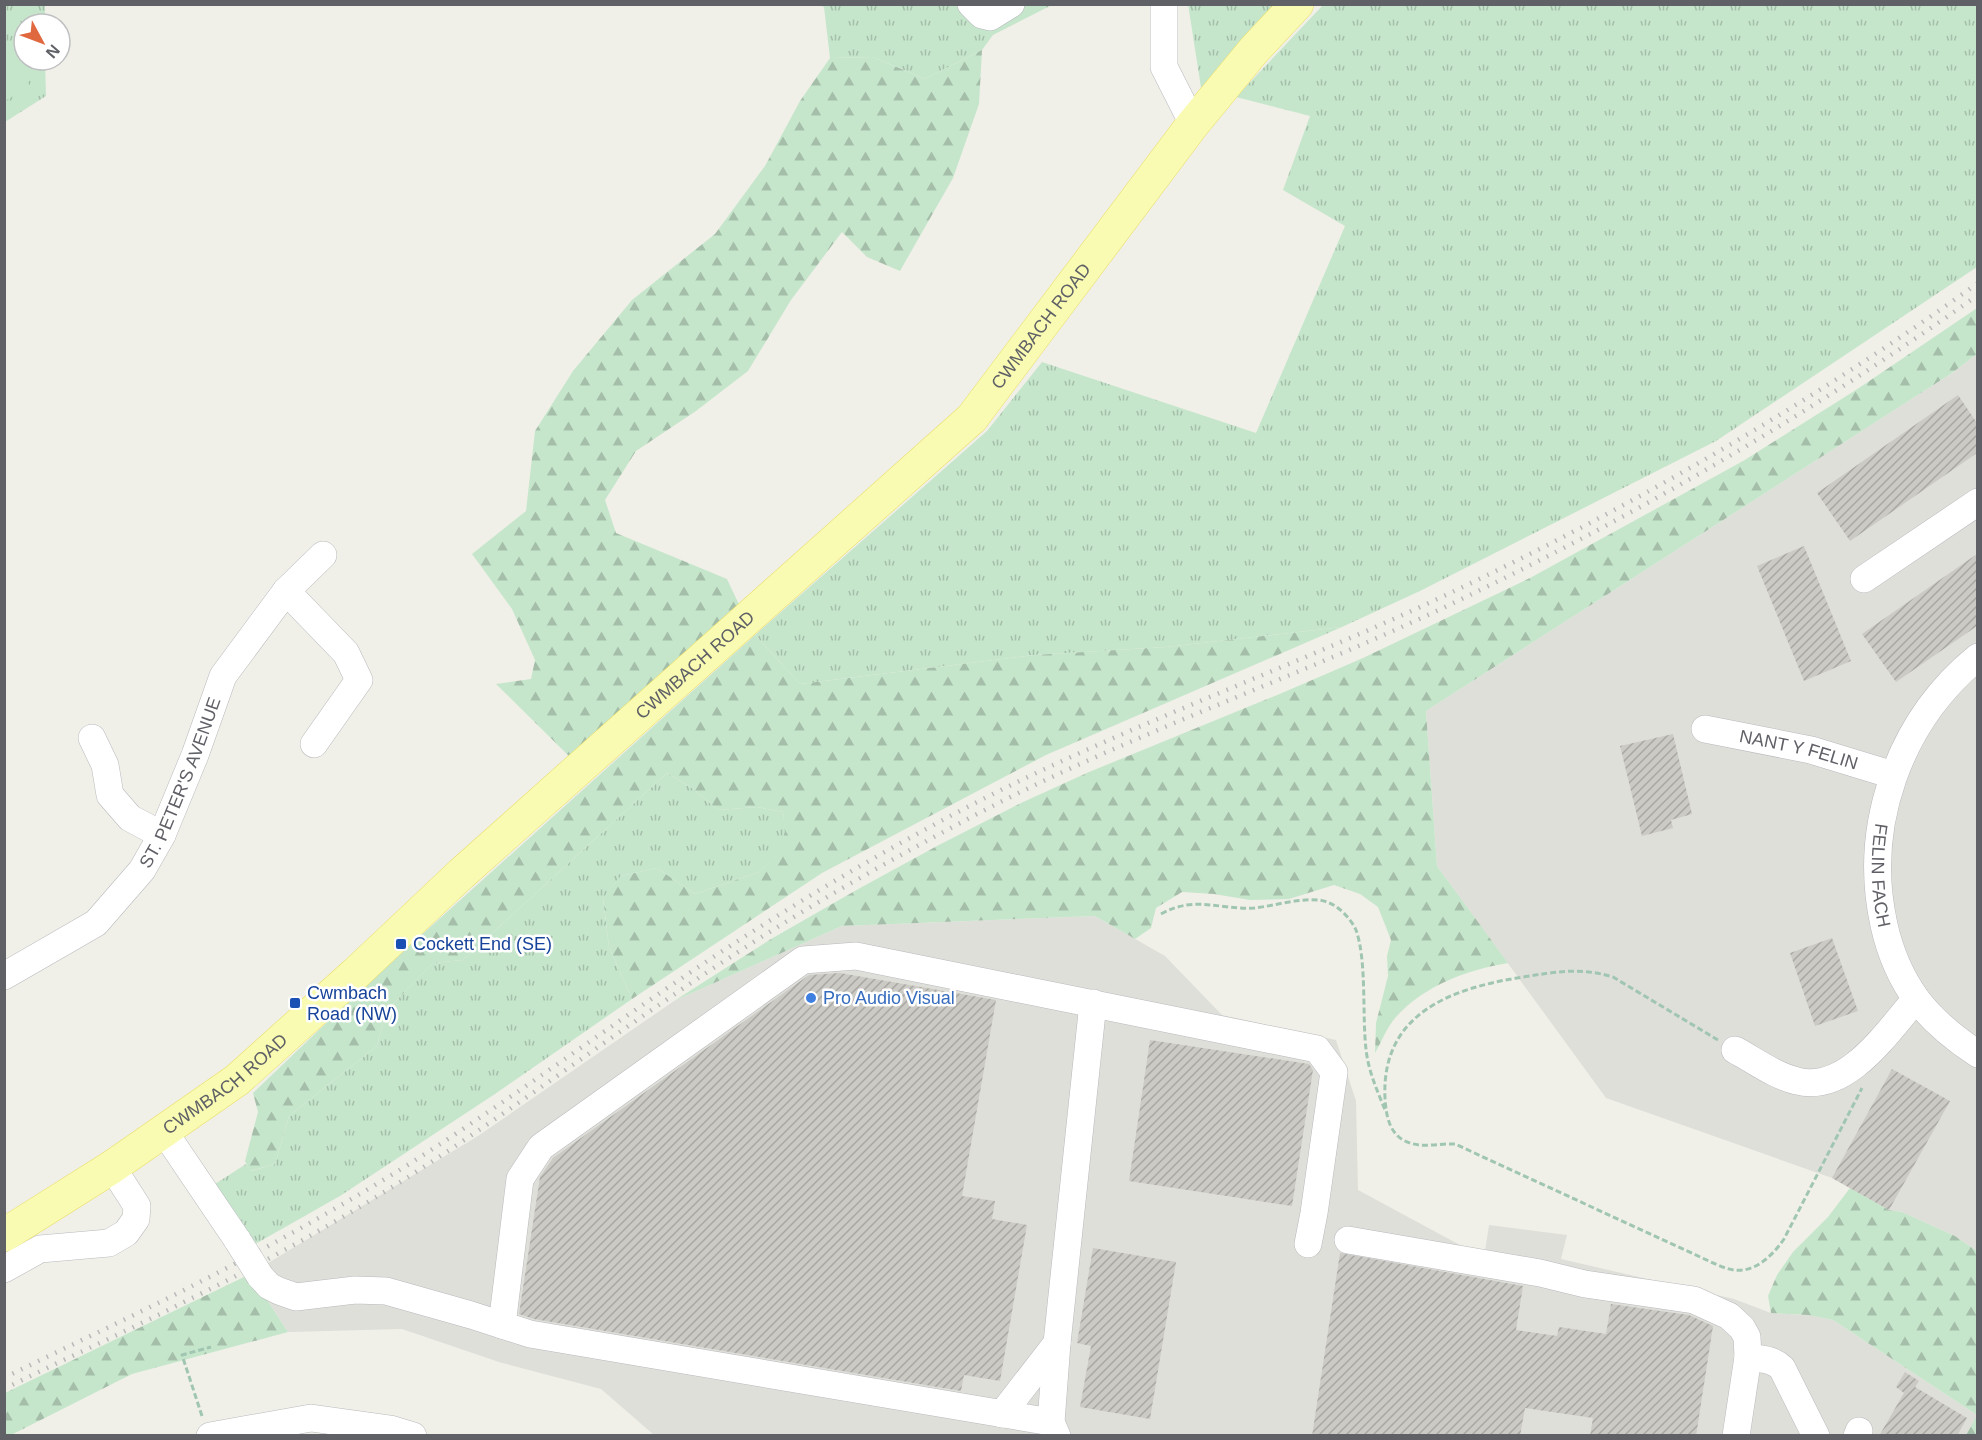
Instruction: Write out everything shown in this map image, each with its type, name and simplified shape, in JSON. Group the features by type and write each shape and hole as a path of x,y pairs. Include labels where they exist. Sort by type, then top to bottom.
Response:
{"main road":[{"name":"CWMBACH ROAD","path":"4,1235 112,1167 237,1080 292,1032 461,874 972,418 1194,124 1254,50 1297,4"}],"street":[{"path":"971,4 982,15 990,17 1011,4"},
{"path":"1164,4 1164,67 1194,124"},
{"path":"1864,579 1977,502"},
{"name":"ST. PETER'S AVENUE","path":"4,976 96,923 142,870 162,835 195,755 223,676 286,591 323,555"},
{"path":"286,591 346,653 359,680 314,744"},
{"name":"FELIN FACH","path":"1977,657 1942,692 1918,724 1903,750 1884,806 1877,877 1880,906 1891,949 1902,976 1916,999 1932,1017 1957,1040 1977,1054"},
{"name":"NANT Y FELIN","path":"1705,729 1811,750 1893,775"},
{"path":"92,738 105,765 110,795 130,818 162,835"},
{"path":"502,1325 520,1179 541,1147 804,960 856,956 1317,1048 1334,1072 1308,1244"},
{"path":"1735,1050 1797,1081 1809,1083 1833,1080 1848,1071 1864,1056 1916,999"},
{"path":"163,1130 260,1276 270,1286 296,1297 355,1290 386,1291 530,1334 895,1394 1002,1414 1055,1429 1057,1343 1093,1003"},
{"path":"4,1269 40,1249 109,1243 126,1233 136,1219 137,1206 120,1176 112,1167"},
{"path":"1348,1240 1540,1273 1585,1284 1694,1300 1735,1320 1747,1337 1748,1357 1736,1436"},
{"path":"1002,1414 1057,1343"},
{"path":"1748,1357 1770,1360 1782,1368 1816,1436"},
{"path":"207,1431 311,1418 390,1429 413,1436"}],"path":[{"path":"1161,914 1172,908 1192,904 1252,908 1308,901 1327,902 1338,908 1350,919 1359,940 1366,1050 1372,1078 1387,1114"},
{"path":"1735,1050 1613,977 1595,971 1560,972 1494,982 1475,986 1441,999 1416,1016 1407,1026 1394,1049 1388,1067 1385,1085 1387,1114 1390,1127 1406,1142 1430,1146 1442,1143 1455,1144 1711,1262 1734,1270 1742,1270 1760,1264 1777,1250 1865,1083"},
{"path":"207,1431 182,1356 211,1347"}],"shaded area":[{"path":"1977,354 1977,1251 1955,1236 1902,1212 1889,1210 1832,1178 1606,1098 1437,866 1426,711 1952,373"},
{"path":"1095,916 1165,956 1222,1015 1336,1040 1356,1101 1358,1190 1484,1258 1489,1225 1567,1235 1561,1259 1734,1299 1771,1313 1808,1315 1833,1320 1977,1415 1966,1436 654,1435 601,1389 499,1362 402,1329 288,1332 250,1274 478,1136 674,1001 842,926"}],"green space":[{"path":"1188,4 1283,5 1202,94"},
{"path":"5,5 45,5 45,12 12,12 12,72 45,72 46,96 5,122"},
{"path":"819,5 1052,5 993,35 982,50 925,79 873,57 830,58 824,7"},
{"path":"1323,5 1977,5 1977,267 1716,441 1420,591 1342,627 1166,647 1034,655 800,684 755,635 987,431 1042,362 1256,433 1345,226 1283,190 1310,116 1236,97"},
{"path":"5,43 12,55 12,72 22,72 30,86 4,101"},
{"path":"982,50 979,104 953,178 900,271 867,257 842,232 791,300 748,371 696,411 636,451 605,500 616,533 727,579 743,613 576,763 496,684 531,679 535,660 512,609 472,554 526,511 535,431 573,371 632,300 715,234 765,166 800,101 830,58 873,57 925,79"},
{"path":"1977,308 1977,354 1952,373 1426,711 1437,866 1508,963 1462,975 1420,996 1393,1021 1375,1053 1376,1023 1388,976 1387,956 1391,940 1378,907 1360,894 1334,885 1289,899 1250,900 1182,892 1156,908 1151,928 1135,939 1095,916 842,926 674,1001 771,939 860,888 1021,803 1089,772 1363,658 1530,578 1743,461 1859,388"},
{"path":"1342,627 1046,755 822,873 632,999 609,947 603,898 621,876 657,868 695,894 759,872 786,844 783,812 757,807 718,810 692,788 667,773 463,960 433,963 386,1011 377,1046 289,1116 275,1164 250,1171 245,1161 258,1112 253,1093 367,984 755,635 800,684 1034,655 1166,647"},
{"path":"667,773 692,788 718,810 757,807 783,812 787,844 759,872 695,894 657,868 621,876 603,899 609,947 632,999 495,1094 340,1196 250,1247 239,1233 245,1226 215,1184 246,1164 251,1171 275,1164 289,1116 377,1046 386,1011 433,963 463,960"},
{"path":"1850,1188 1889,1210 1902,1212 1955,1236 1977,1251 1977,1415 1833,1320 1808,1315 1771,1313 1768,1296 1777,1275 1793,1252 1828,1217"},
{"path":"250,1274 288,1332 132,1374 5,1436 5,1393"},
{"path":"1977,1415 1977,1435 1966,1435"}],"building":[{"path":"1958,395 1977,423 1977,453 1850,541 1817,493"},
{"path":"1804,546 1851,661 1804,681 1757,566"},
{"path":"1977,554 1977,626 1896,682 1862,634"},
{"path":"1673,734 1692,814 1671,820 1673,828 1642,836 1620,746"},
{"path":"1832,938 1858,1011 1815,1026 1790,953"},
{"path":"840,973 996,1000 962,1196 995,1201 992,1219 1027,1225 1000,1381 964,1375 961,1391 534,1319 519,1314 540,1177 553,1158 809,975"},
{"path":"1150,1040 1309,1064 1313,1070 1292,1206 1129,1181"},
{"path":"1892,1069 1950,1101 1889,1210 1832,1178"},
{"path":"1093,1248 1176,1262 1150,1419 1080,1407 1091,1346 1077,1343"},
{"path":"1340,1253 1523,1286 1516,1330 1557,1336 1559,1327 1606,1334 1611,1304 1689,1315 1713,1326 1696,1436 1590,1436 1593,1418 1525,1408 1520,1436 1312,1436"},
{"path":"1905,1372 1919,1381 1915,1387 1967,1418 1957,1436 1879,1436 1904,1393 1896,1387"}],"railway":[{"path":"4,1378 236,1263 378,1183 470,1124 738,941 898,844 981,800 1089,749 1418,608 1563,537 1706,459 1775,417 1844,374 1978,283"},
{"path":"4,1389 209,1290 358,1208 416,1172 735,954 887,863 981,812 1091,759 1428,615 1571,544 1641,507 1779,427 1978,295"}],"place":[{"name":"Cockett End (SE)","path":"401,944"},
{"name":"Pro Audio Visual","path":"811,998"},
{"name":"Cwmbach Road (NW)","path":"295,1003"}]}
